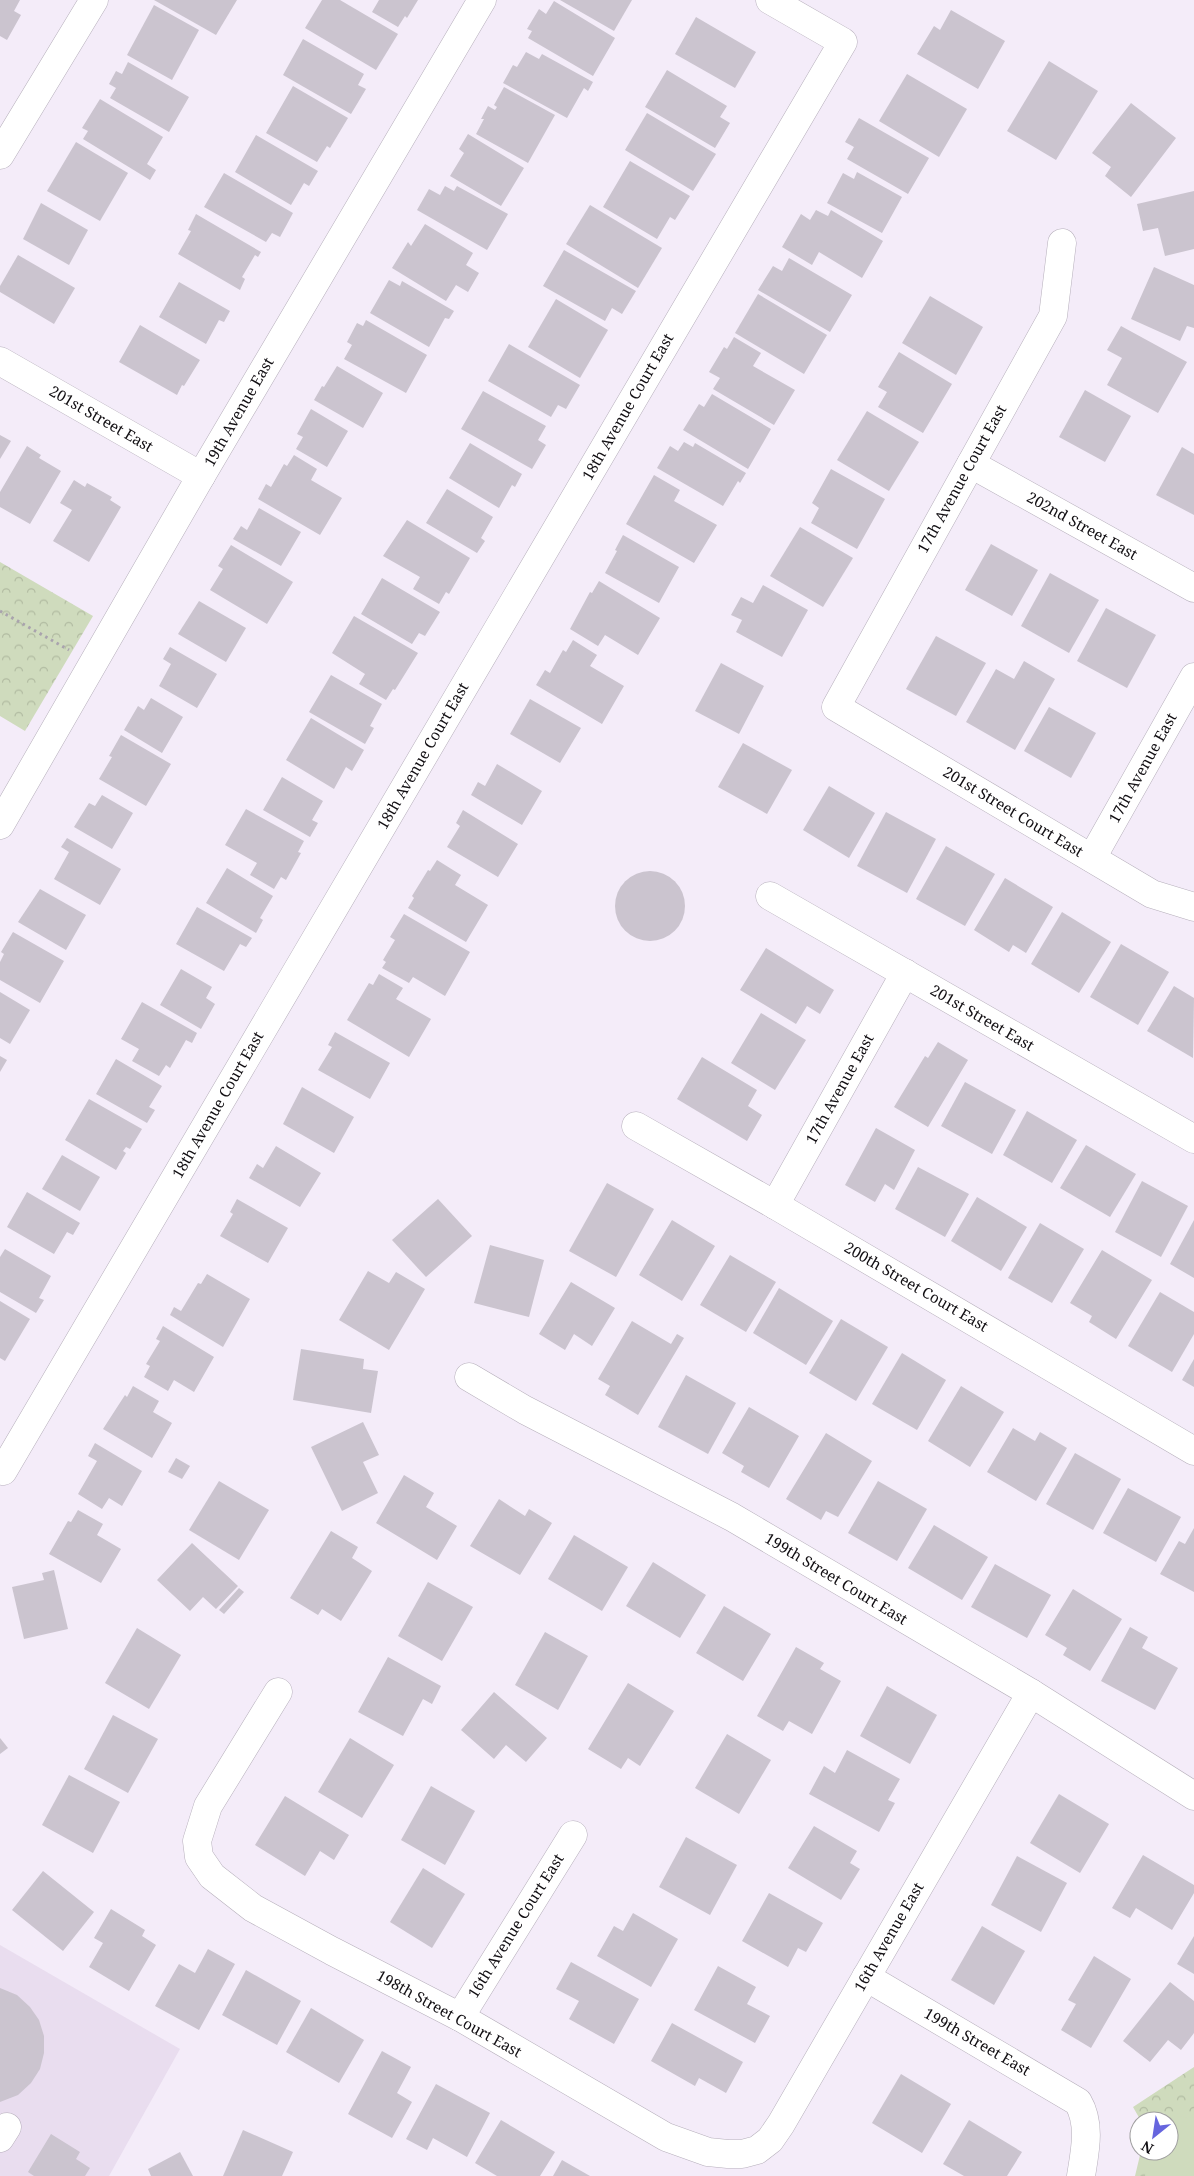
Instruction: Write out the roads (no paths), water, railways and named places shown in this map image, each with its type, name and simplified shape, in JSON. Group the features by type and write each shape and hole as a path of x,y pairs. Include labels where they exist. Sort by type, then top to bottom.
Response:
{"street":[{"path":"0,156 94,0"},
{"name":"19th Avenue East","path":"0,825 202,476 482,0"},
{"name":"18th Avenue Court East","path":"2,1470 843,42 770,0"},
{"name":"17th Avenue Court East","path":"836,707 1053,316 1062,243"},
{"name":"201st Street East","path":"0,361 202,476"},
{"name":"202nd Street East","path":"971,464 1194,588"},
{"name":"17th Avenue East","path":"1092,858 1194,677"},
{"name":"201st Street Court East","path":"836,707 1152,894 1194,907"},
{"name":"201st Street East","path":"770,896 1194,1139"},
{"name":"17th Avenue East","path":"775,1205 905,973"},
{"name":"200th Street Court East","path":"636,1126 775,1205 1194,1451"},
{"name":"199th Street Court East","path":"470,1378 525,1410 732,1517 1031,1693 1194,1796"},
{"name":"198th Street Court East","path":"278,1692 208,1806 197,1840 199,1857 212,1876 253,1908 460,2017 666,2137 708,2152 728,2154"},
{"name":"16th Avenue East","path":"728,2154 757,2150 770,2140 1031,1693"},
{"name":"16th Avenue Court East","path":"460,2017 573,1835"},
{"name":"199th Street East","path":"866,1977 1058,2088 1078,2102 1084,2112 1085,2151 1081,2176"}]}
